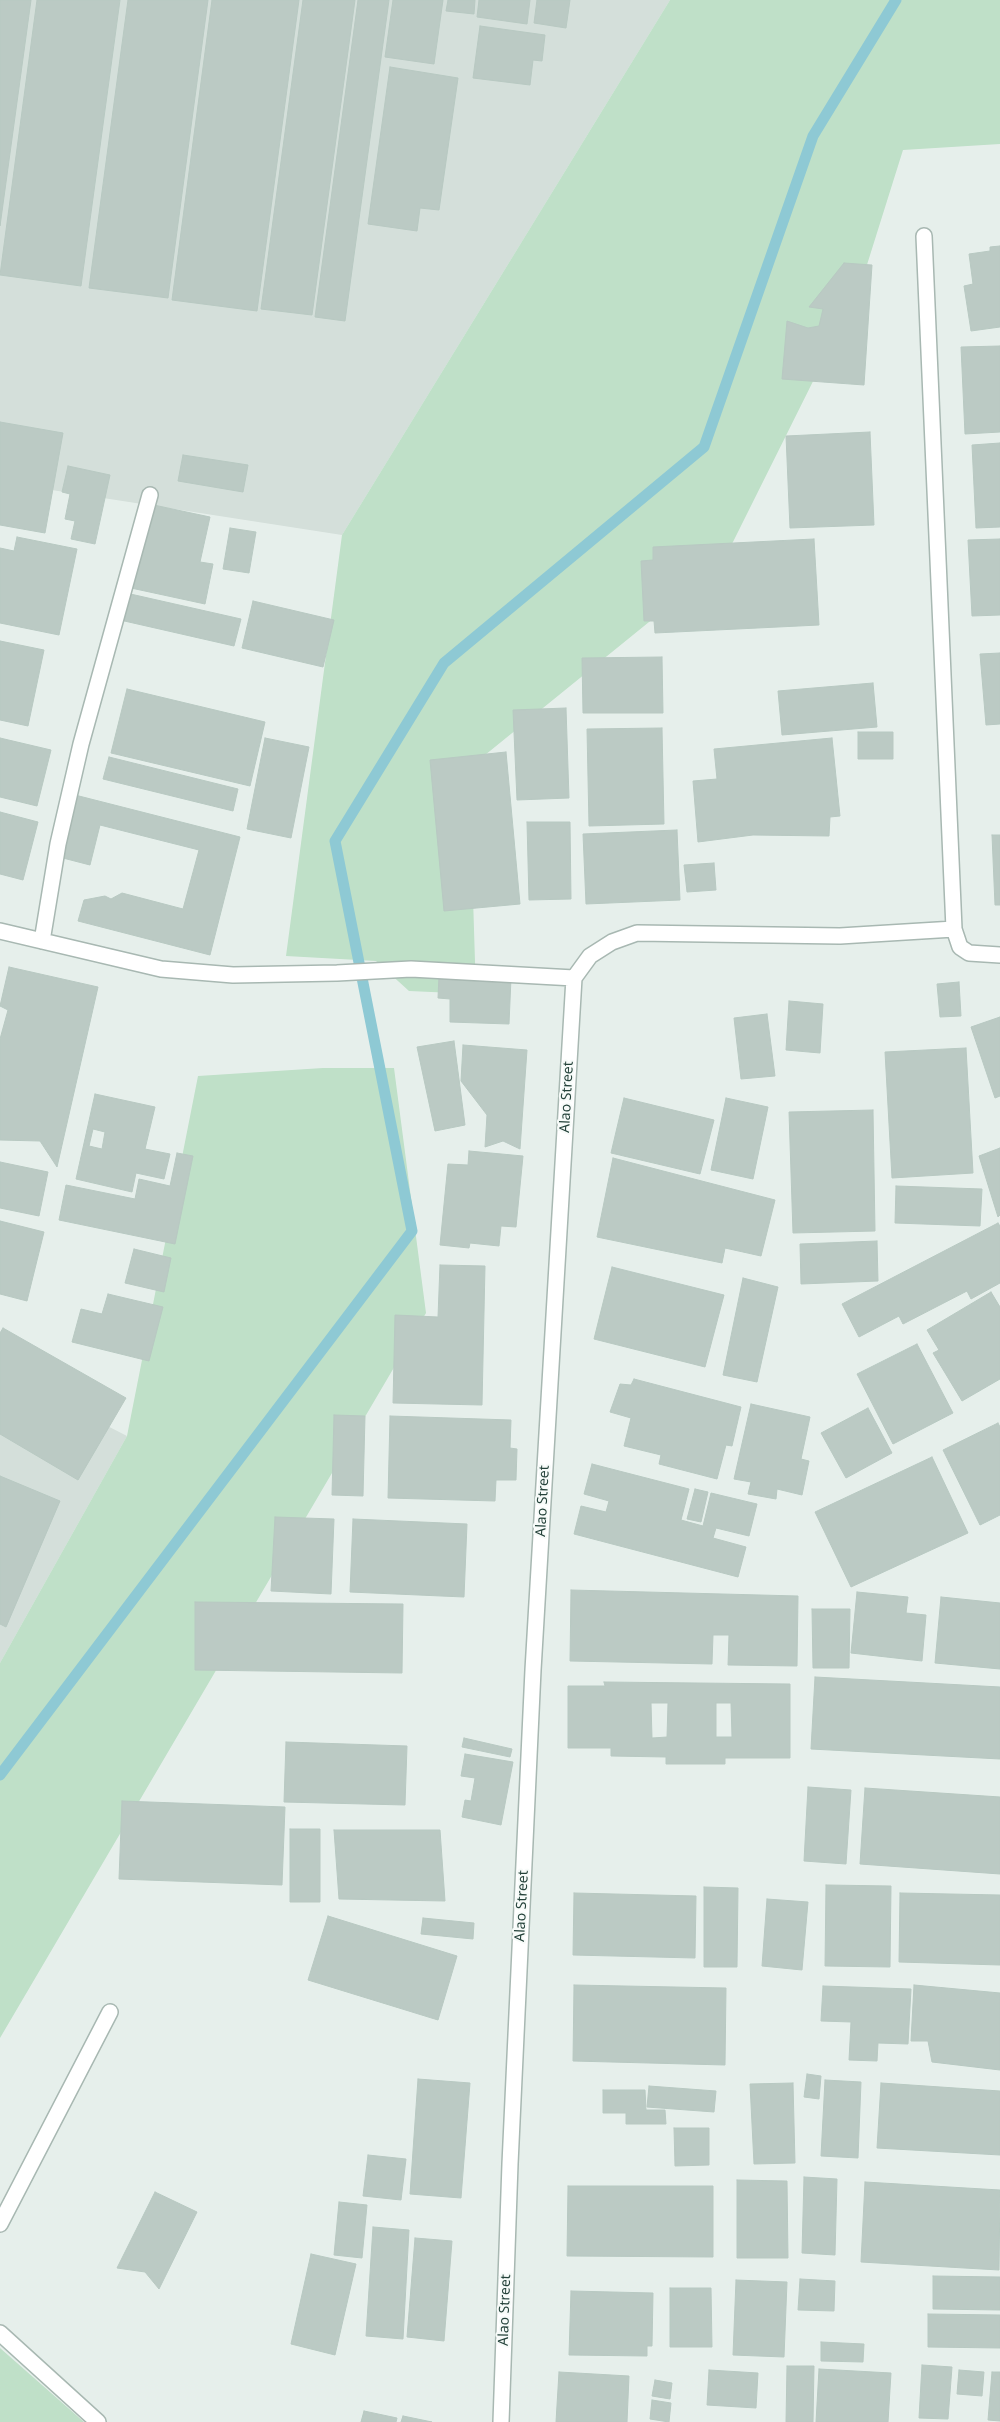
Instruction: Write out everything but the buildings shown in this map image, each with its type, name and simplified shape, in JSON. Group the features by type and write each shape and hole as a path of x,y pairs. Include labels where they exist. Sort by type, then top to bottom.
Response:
{"street":[{"path":"924,236 954,929 960,947 969,953 1000,955"},
{"path":"42,941 58,844 81,744 150,495"},
{"path":"0,931 161,969 233,974 338,973 411,969 574,978 590,956 612,942 637,933 840,936 954,929"},
{"name":"Alao Street","path":"501,2422 510,2164 533,1670 574,978"},
{"path":"0,2224 110,2012"},
{"path":"0,2332 98,2422"}],"shaded area":[{"path":"0,0 670,0 342,535 0,482"},
{"path":"0,1371 127,1436 0,1663"}],"green space":[{"path":"670,0 1000,0 1000,144 903,150 860,287 723,562 469,768 476,994 409,991 376,961 286,956 342,535"},
{"path":"323,1068 394,1068 426,1313 0,2038 0,1663 127,1436 198,1076"},
{"path":"0,2348 84,2422 0,2422"}],"waterway":[{"path":"0,1775 412,1231 335,841 444,663 704,447 813,136 896,0"}]}
